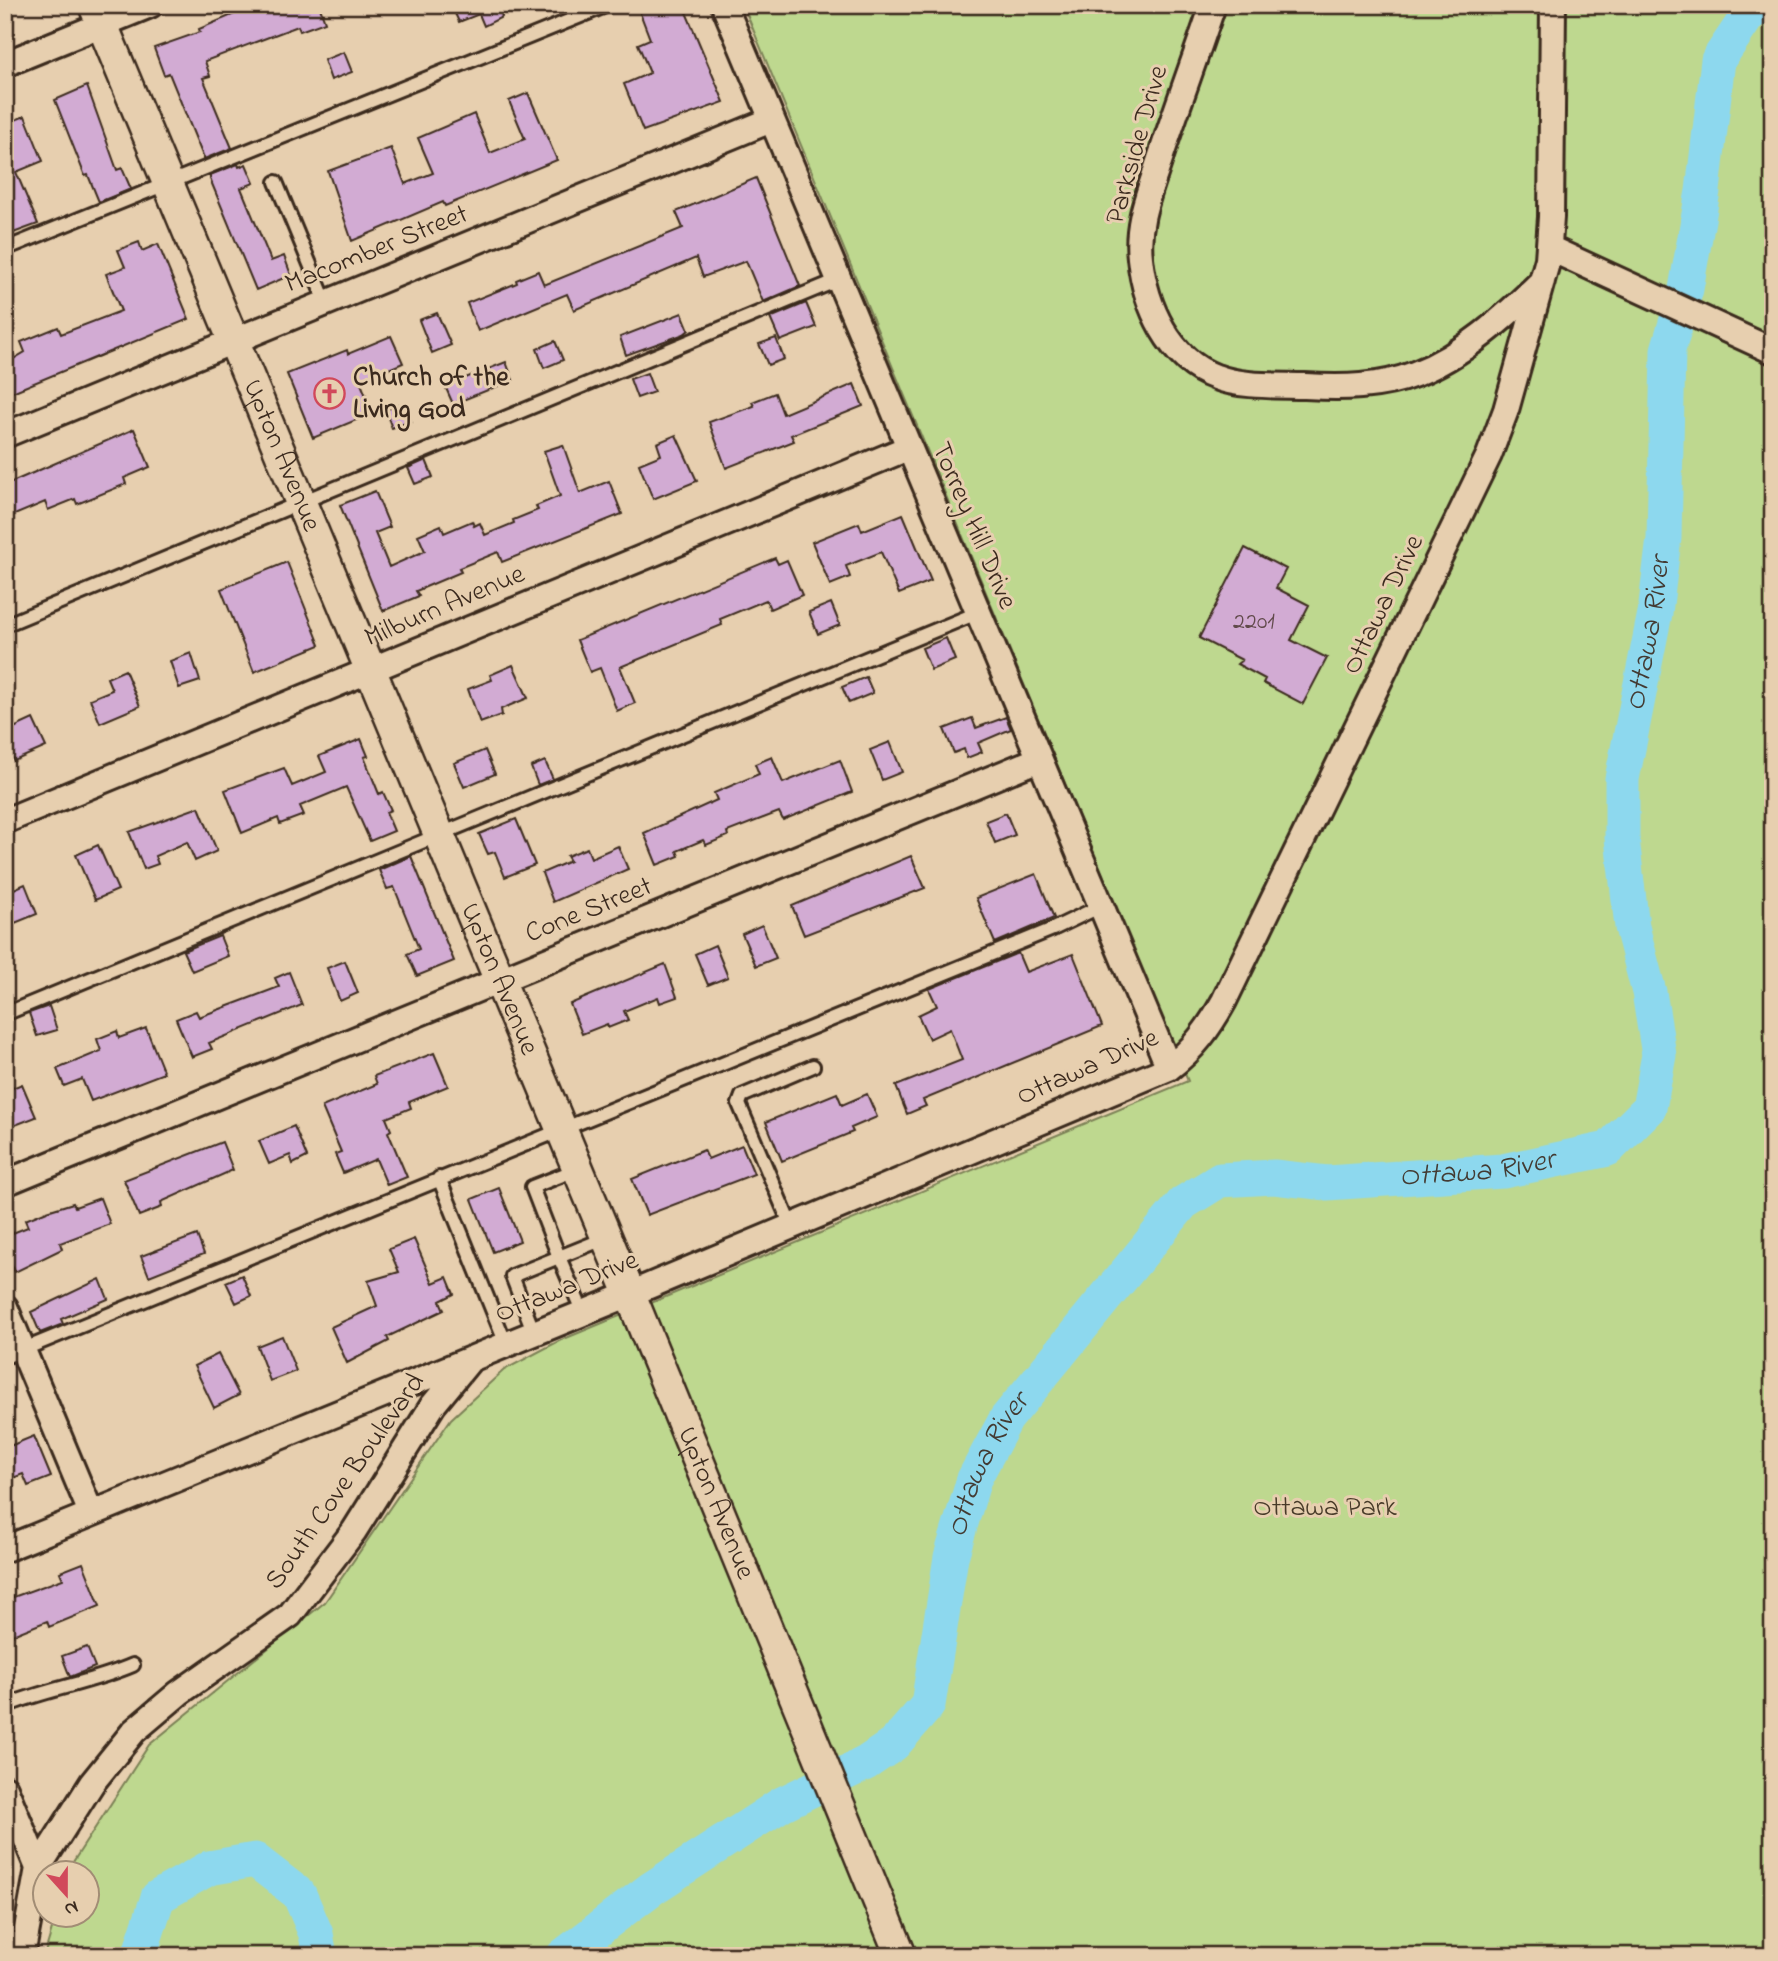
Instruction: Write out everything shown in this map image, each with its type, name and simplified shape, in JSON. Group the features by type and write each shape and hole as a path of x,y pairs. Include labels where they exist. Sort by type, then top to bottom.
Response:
{"street":[{"path":"5,64 98,15 150,5"},
{"name":"Torrey Hill Drive","path":"724,5 1169,1068"},
{"name":"Parkside Drive","path":"1213,5 1168,132 1139,231 1139,256 1147,294 1164,333 1186,360 1218,378 1241,381 1332,387 1380,384 1417,373 1452,353 1507,315 1543,280"},
{"name":"Ottawa Drive","path":"5,1549 792,1227 1169,1068 1189,1053 1207,1031 1224,1001 1489,455 1506,410 1543,280 1549,248 1553,5"},
{"name":"Upton Avenue","path":"98,15 498,981 631,1294 901,1956"},
{"name":"Macomber Street","path":"5,435 771,120"},
{"path":"1549,248 1773,351"},
{"name":"Milburn Avenue","path":"5,821 908,448"},
{"name":"Cone Street","path":"5,1183 1039,759"},
{"path":"5,1307 14,1354 91,1513"},
{"name":"South Cove Boulevard","path":"43,1860 92,1783 134,1731 179,1693 290,1615 354,1531 433,1405 471,1358"},
{"path":"5,1788 35,1860"},
{"name":"South Cove Boulevard","path":"22,1956 32,1901"}],"lane":[{"path":"5,249 608,5"},
{"path":"276,182 326,303"},
{"path":"5,625 838,281"},
{"path":"5,1014 977,613"},
{"path":"14,1354 1053,929 1101,906"},
{"path":"792,1227 739,1104 742,1096 813,1066"},
{"path":"578,1169 532,1187 583,1313"},
{"path":"439,1178 506,1344"},
{"path":"534,1333 512,1276 607,1238"},
{"path":"5,1706 40,1692 104,1678 133,1665"}],"green space":[{"name":"Ottawa Park","path":"743,5 1773,5 1773,1956 44,1956 52,1930 102,1930 102,1860 74,1860 149,1745 325,1602 451,1419 504,1370 559,1341 1188,1081"}],"building":[{"path":"242,5 319,5 325,22 300,31 298,26 205,61 210,76 203,78 232,148 204,159 169,73 164,75 154,48 200,32 199,29 244,10"},
{"path":"451,5 499,5 502,17 484,26 479,14 459,22"},
{"path":"637,5 683,5 724,102 643,131 624,84 650,73 638,44 650,39"},
{"path":"344,52 352,72 331,80 324,60"},
{"path":"87,86 117,170 122,168 131,189 99,202 88,175 85,176 55,100"},
{"path":"528,93 557,160 445,206 443,202 352,241 328,171 391,148 405,184 433,173 418,138 474,114 490,153 525,139 509,101"},
{"path":"25,116 43,161 16,172 38,224 5,236 5,124"},
{"path":"238,164 239,167 246,164 254,183 241,188 271,261 284,256 291,275 256,290 210,179 210,175"},
{"path":"756,178 800,286 763,302 746,261 703,277 696,258 574,310 567,294 478,331 467,303 517,283 516,280 538,271 544,285 683,228 676,212"},
{"path":"139,242 142,251 158,244 189,319 5,395 5,364 25,352 21,342 58,327 61,334 121,311 106,274 125,267 118,250"},
{"path":"806,303 816,327 780,341 770,318"},
{"path":"437,313 451,345 432,353 419,320"},
{"path":"682,313 689,330 684,334 626,355 620,337"},
{"name":"Church of the Living God","path":"391,336 403,363 360,381 373,413 313,438 287,374 347,350 348,354"},
{"path":"776,338 784,359 768,365 759,344"},
{"path":"555,341 563,360 544,368 537,349"},
{"path":"506,362 513,380 453,404 445,386"},
{"path":"647,373 654,392 637,398 630,379"},
{"path":"854,384 863,406 791,435 794,441 726,468 709,422 754,406 752,402 775,393 783,414"},
{"path":"404,403 411,421 392,428 385,410"},
{"path":"134,429 150,467 124,478 126,484 77,504 75,499 48,510 45,502 5,519 5,485"},
{"path":"676,435 697,481 653,499 639,464 661,455 657,443"},
{"path":"563,445 580,493 609,481 622,514 502,562 498,552 459,568 461,572 416,591 419,596 383,611 340,505 375,491 390,527 375,533 389,567 425,551 418,535 441,525 444,533 472,521 474,526 480,523 485,535 514,523 513,520 538,510 536,506 560,496 544,451"},
{"path":"426,460 433,477 415,484 408,468"},
{"path":"903,514 931,581 899,594 881,552 846,566 850,577 830,585 812,542 859,523 862,531"},
{"path":"1245,548 1286,569 1276,588 1309,605 1291,640 1327,658 1303,704 1263,683 1265,679 1237,664 1242,660 1199,638"},
{"path":"775,558 778,564 787,560 802,595 770,609 766,600 720,619 722,625 620,667 635,703 617,711 600,668 590,672 577,640"},
{"path":"287,562 320,645 254,672 221,589"},
{"path":"831,603 840,625 818,634 809,612"},
{"path":"946,638 955,660 931,670 922,648"},
{"path":"191,653 200,681 179,688 170,661"},
{"path":"513,665 528,698 501,709 502,715 480,723 468,689 492,680 490,675"},
{"path":"125,670 140,706 100,723 90,699 112,690 107,678"},
{"path":"866,677 873,693 849,703 842,687"},
{"path":"1006,717 1011,729 978,743 982,752 967,758 964,749 954,753 944,729 972,718 976,728"},
{"path":"33,719 46,747 14,761 5,742 5,732"},
{"path":"361,739 368,756 364,757 379,794 383,792 391,810 386,812 394,831 370,841 346,787 300,806 304,815 280,824 278,818 242,833 225,790 284,768 292,786 326,772 319,756"},
{"path":"890,742 902,772 882,780 870,750"},
{"path":"485,750 495,774 464,787 454,763"},
{"path":"772,757 783,783 840,760 852,792 783,820 779,812 727,832 728,836 706,845 703,840 677,851 679,856 657,865 644,833 717,800 714,793 759,774 755,764"},
{"path":"545,761 553,779 538,785 531,767"},
{"path":"199,807 217,851 195,861 187,842 155,856 158,864 144,869 129,832"},
{"path":"1006,813 1015,835 995,843 986,821"},
{"path":"516,819 535,865 505,877 495,852 488,854 479,834"},
{"path":"98,845 118,890 95,900 76,855"},
{"path":"618,846 628,869 553,902 542,873 570,861 567,856 587,848 591,858"},
{"path":"411,856 454,961 417,976 407,954 419,949 394,887 387,889 379,870"},
{"path":"911,856 925,888 804,935 792,906"},
{"path":"1036,874 1054,918 995,943 976,898"},
{"path":"25,884 37,914 5,927 5,893"},
{"path":"762,925 776,958 756,966 742,934"},
{"path":"220,936 228,956 192,971 183,951"},
{"path":"715,945 728,977 708,985 695,954"},
{"path":"1018,953 1026,972 1073,954 1102,1026 923,1100 926,1106 907,1114 896,1086 962,1060 950,1029 929,1039 918,1015 937,1006 929,989"},
{"path":"345,961 358,993 340,1001 327,968"},
{"path":"665,964 677,997 660,1003 658,997 624,1011 628,1020 608,1028 607,1024 582,1034 570,1004"},
{"path":"289,972 302,1005 209,1043 212,1049 192,1057 176,1019 196,1011 199,1017 279,987 275,978"},
{"path":"49,1006 57,1030 37,1036 29,1013"},
{"path":"146,1028 164,1073 91,1101 82,1079 64,1086 57,1069 101,1051 97,1039 117,1031 119,1038"},
{"path":"434,1053 448,1086 409,1102 411,1108 386,1118 391,1130 388,1132 407,1177 387,1185 376,1159 343,1173 335,1154 341,1152 322,1107 377,1084 374,1076"},
{"path":"22,1084 36,1117 5,1129 5,1091"},
{"path":"837,1093 842,1105 867,1094 877,1117 851,1128 853,1132 782,1161 766,1122"},
{"path":"294,1126 307,1157 293,1164 290,1155 269,1164 259,1141"},
{"path":"222,1142 233,1170 161,1202 162,1207 139,1216 124,1180"},
{"path":"742,1145 754,1174 647,1215 632,1179 704,1150 708,1159"},
{"path":"499,1188 520,1241 493,1252 472,1199"},
{"path":"100,1198 110,1224 60,1243 62,1249 15,1272 5,1248 5,1236 28,1227 25,1220 47,1211 73,1203 75,1207"},
{"path":"197,1235 204,1254 149,1276 141,1256"},
{"path":"414,1239 433,1283 447,1277 454,1294 440,1301 444,1310 387,1337 389,1341 347,1363 331,1327 377,1306 368,1281 399,1272 389,1249"},
{"path":"242,1275 251,1296 236,1303 226,1282"},
{"path":"100,1279 108,1299 61,1319 63,1324 40,1333 31,1312"},
{"path":"282,1336 296,1371 270,1381 257,1346"},
{"path":"218,1354 239,1395 214,1408 194,1366"},
{"path":"34,1436 51,1477 28,1486 23,1474 5,1481 5,1448"},
{"path":"83,1563 100,1606 49,1627 47,1621 5,1638 5,1600 63,1579 60,1572"},
{"path":"87,1647 95,1667 70,1677 62,1656"}],"waterway":[{"name":"Ottawa River","path":"563,1956 651,1889 782,1804 866,1763 894,1744 928,1705 951,1557 974,1479 1006,1419 1183,1203 1220,1180 1274,1177 1327,1183 1503,1171 1608,1149 1649,1108 1659,1055 1649,992 1632,927 1622,838 1622,779 1655,613 1664,538 1668,350 1686,289 1703,191 1718,60 1749,14 1765,5"},
{"name":"Ottawa River","path":"139,1956 158,1897 209,1868 255,1860 299,1894 316,1934 320,1956"}],"place":[{"name":"Church of the Living God","path":"330,394"}]}
